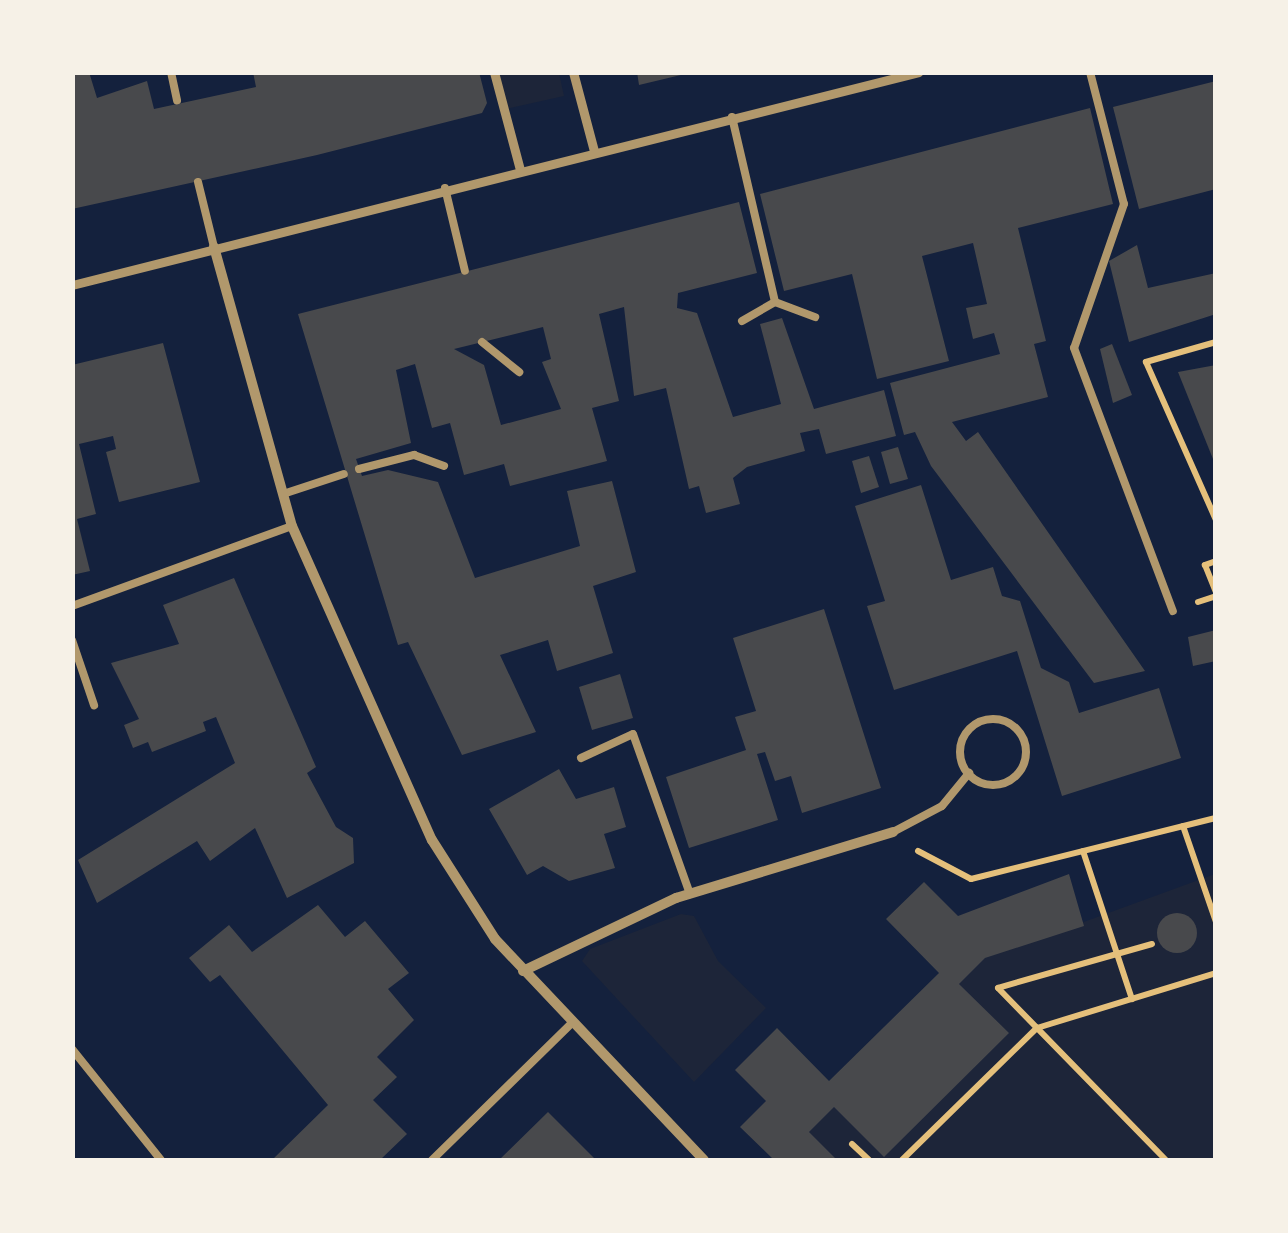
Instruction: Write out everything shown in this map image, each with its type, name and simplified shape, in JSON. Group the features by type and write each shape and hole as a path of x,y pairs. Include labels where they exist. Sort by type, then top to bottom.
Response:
{"street":[{"path":"494,72 520,170"},
{"path":"572,72 594,150"},
{"path":"72,285 594,150 919,72"},
{"path":"214,247 292,526 432,840 523,970 704,1160"},
{"path":"523,970 690,894 894,832"}],"lane":[{"path":"171,72 177,100"},
{"path":"1090,72 1124,204 1074,348 1173,611"},
{"path":"732,118 775,302"},
{"path":"198,182 214,247"},
{"path":"444,188 465,271"},
{"path":"742,320 775,302 815,317"},
{"path":"482,342 519,372"},
{"path":"359,468 414,455 444,466"},
{"path":"283,494 344,474"},
{"path":"72,606 292,526"},
{"path":"72,640 94,706"},
{"path":"994,718 1021,731 1027,760 1008,784 978,784 970,773 959,760 966,730 994,718"},
{"path":"581,758 633,734 690,894"},
{"path":"894,832 942,806 970,773"},
{"path":"432,1160 572,1022"},
{"path":"72,1049 161,1160"},
{"path":"72,1069 83,1061"}],"path":[{"path":"1216,342 1146,362 1216,520"},
{"path":"1216,561 1205,565 1216,592"},
{"path":"894,832 971,879 1216,818"},
{"path":"1183,826 1216,922"},
{"path":"1083,851 1132,998"},
{"path":"1152,944 998,988 1166,1160"},
{"path":"902,1160 1037,1028 1216,973"},
{"path":"852,1144 869,1160"}],"shaded area":[{"path":"498,73 559,73 564,96 506,109"},
{"path":"1215,874 1215,1160 837,1160 809,1132 834,1107 885,1156 1008,1033 959,984 985,958"},
{"path":"681,914 694,916 718,961 766,1008 694,1082 582,961 590,949"}],"building":[{"path":"72,72 89,72 97,98 147,81 154,109 256,87 253,72 479,72 487,103 482,113 317,155 72,209"},
{"path":"637,72 685,72 685,74 639,85"},
{"path":"1216,81 1216,189 1139,209 1113,107"},
{"path":"1090,108 1113,204 1018,228 1046,341 1034,344 1048,397 952,422 966,441 978,432 1145,671 1094,683 931,466 915,432 904,435 890,383 1000,354 994,333 973,339 966,308 987,304 973,243 922,256 949,361 877,379 852,274 784,291 760,194"},
{"path":"739,202 757,273 678,293 677,308 697,313 733,417 781,404 760,324 782,318 814,409 884,390 896,436 826,454 819,429 800,433 805,451 747,467 733,478 740,504 706,513 699,486 689,489 666,388 634,396 624,307 599,314 619,401 592,408 607,461 510,486 504,464 464,475 450,423 432,428 415,364 396,370 411,443 356,459 362,476 388,470 438,482 475,578 580,546 567,491 612,481 636,572 593,586 613,653 557,671 548,640 500,655 536,732 462,755 408,642 398,645 298,314","holes":["543,327 551,359 542,362 561,409 501,425 484,365 454,349"]},
{"path":"1137,245 1148,288 1216,273 1216,314 1129,342 1109,261"},
{"path":"163,343 200,482 119,502 106,452 116,449 113,436 79,444 96,514 77,519 90,571 72,575 72,365"},
{"path":"1112,344 1132,395 1113,403 1100,349"},
{"path":"1216,365 1216,464 1215,464 1178,372"},
{"path":"898,447 908,479 890,484 881,452"},
{"path":"869,456 879,487 861,493 852,461"},
{"path":"921,485 951,580 993,567 1002,596 1020,601 1041,668 1069,682 1079,713 1159,688 1181,758 1062,796 1017,651 894,690 867,606 885,601 855,506"},
{"path":"234,578 316,767 307,773 336,827 353,838 354,863 287,898 255,828 210,861 197,841 97,903 78,860 235,763 216,717 203,722 206,731 152,752 148,742 133,748 124,725 139,719 111,663 179,644 163,605"},
{"path":"824,609 881,788 802,813 791,776 775,781 765,752 757,754 778,820 689,848 666,777 746,750 735,717 756,711 733,638"},
{"path":"1216,630 1216,661 1193,666 1188,637"},
{"path":"620,674 633,718 592,730 579,687"},
{"path":"559,769 576,799 614,787 626,827 604,834 615,868 569,881 543,866 527,875 489,809"},
{"path":"1069,874 1084,926 985,958 959,984 1009,1033 884,1157 834,1107 809,1132 837,1160 774,1160 740,1127 766,1101 735,1070 777,1028 829,1081 939,973 886,919 924,882 958,916"},
{"path":"318,905 345,937 365,921 409,973 388,989 414,1020 377,1057 397,1077 373,1100 407,1134 380,1160 272,1160 328,1105 220,975 210,982 189,958 229,925 252,952"},
{"path":"1177,913 1191,919 1197,933 1191,947 1177,953 1163,947 1157,933 1163,919"},
{"path":"548,1112 594,1158 609,1160 499,1160"}]}
